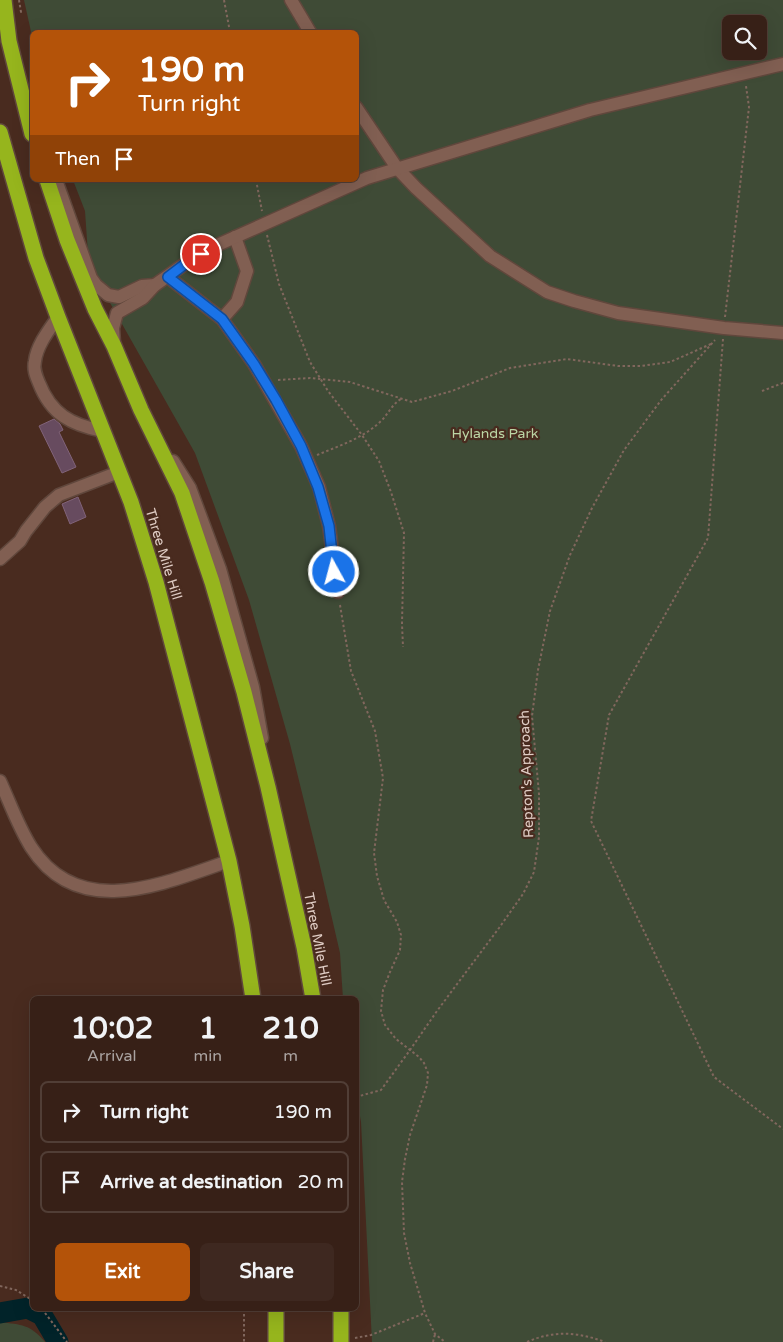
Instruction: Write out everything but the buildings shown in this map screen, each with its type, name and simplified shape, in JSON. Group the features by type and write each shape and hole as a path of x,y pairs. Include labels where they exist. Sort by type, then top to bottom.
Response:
{"highway":[{"path":"4,0 9,41 29,120"},
{"name":"Three Mile Hill","path":"0,132 36,258 131,502 156,582 229,861 242,926 253,996"},
{"name":"Three Mile Hill","path":"48,182 81,276 95,309 114,346 141,410 182,493 221,613 244,692 268,787 304,947 312,996"},
{"path":"276,1311 276,1342"},
{"path":"341,1311 348,1340"}],"lane":[{"path":"291,0 309,30"},
{"path":"114,346 113,328 117,313 144,298 155,285 189,261 235,237 349,186 397,168 590,110 783,64"},
{"path":"359,111 397,168 490,256 547,292 618,313 724,328 783,333"},
{"path":"57,182 88,270 96,285 108,295 119,297 142,286 155,285"},
{"path":"222,319 237,302 246,271 235,237"},
{"path":"168,277 222,319 265,382 306,457 318,487 329,526 338,592"},
{"path":"58,317 38,351 34,362 35,373 44,397 60,414 71,422 84,428 103,431"},
{"path":"0,559 20,541 45,507 59,494 119,472"},
{"path":"0,781 32,848 46,865 62,879 76,886 115,891 135,890 159,885 229,861"}],"path":[{"path":"19,0 22,12"},
{"path":"224,0 230,30"},
{"path":"744,74 749,107 724,328 708,538 609,715 591,821 714,1077 783,1129"},
{"path":"256,182 279,284 310,362 320,379 362,435 383,469 404,533 403,647"},
{"name":"Repton's Approach","path":"359,1096 381,1090 437,1010 509,915 523,894 534,872 539,837 532,716 538,670 550,611 570,555 592,508 624,450 662,399 713,343 670,362 641,366 618,366 567,359 510,368 452,391 412,402 401,399"},
{"path":"265,382 294,378 350,382 401,399"},
{"path":"762,391 783,383"},
{"path":"306,457 316,455 362,435 382,421 394,404 401,399"},
{"path":"338,592 351,671 375,731 383,778 374,853 377,876 384,900 402,935 400,950 383,990 381,1011 385,1025 396,1039 424,1063 428,1073 428,1085 410,1135 402,1182 404,1233 408,1256 425,1314 435,1334 445,1342"},
{"path":"0,1286 16,1290 30,1299"},
{"path":"44,1311 67,1342"},
{"path":"244,1311 244,1342"},
{"path":"348,1340 371,1336 425,1314"},
{"path":"527,1342 548,1334 571,1333 589,1336 605,1342"},
{"path":"433,1342 435,1334"}],"green space":[{"name":"Hylands Park","path":"24,0 783,0 783,1342 372,1342 359,1110 359,996 343,996 340,953 319,862 290,744 249,600 195,453 96,278 88,254 85,211 74,182 359,182 359,30 31,30"},
{"path":"0,1322 25,1326 40,1336 45,1342 0,1342"}],"waterway":[{"path":"0,1313 30,1309"},
{"path":"34,1311 42,1315 58,1342"}],"route":[{"path":"201,254 168,277 222,319 254,364 276,400 301,446 318,487 329,526 334,572"}]}
